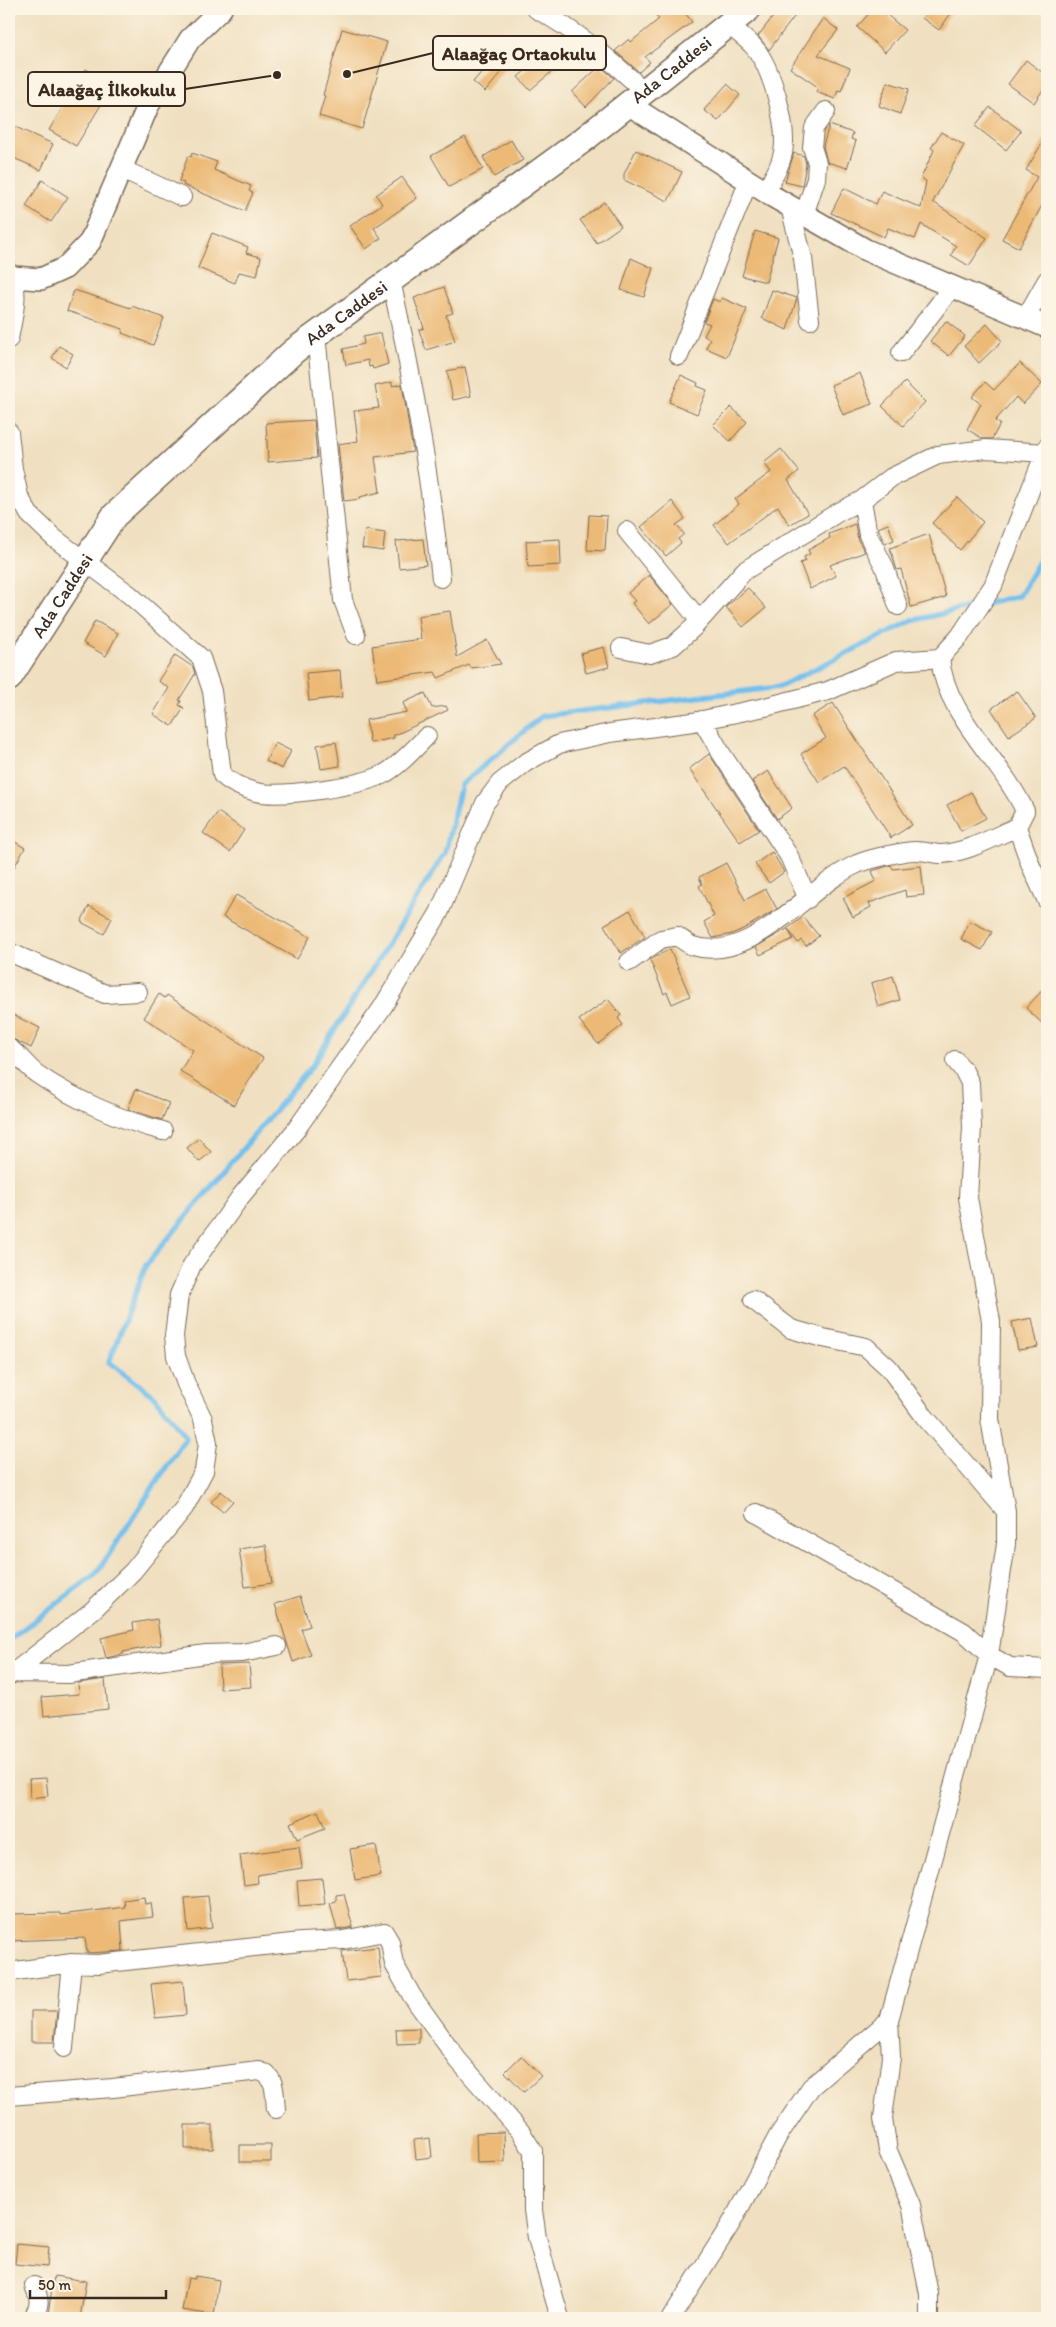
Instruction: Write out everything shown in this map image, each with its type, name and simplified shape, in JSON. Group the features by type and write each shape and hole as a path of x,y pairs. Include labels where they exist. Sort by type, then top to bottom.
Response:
{"main road":[{"name":"Ada Caddesi","path":"9,678 114,516 294,351 582,140 748,9"}],"street":[{"path":"9,339 15,300 10,274 41,279 66,268 90,242 148,106 190,39 221,9"},
{"path":"536,9 554,19 604,54 636,98 757,186 797,211 866,250 1047,327"},
{"path":"678,356 757,186 775,176 783,152 781,117 773,81 755,48 728,24"},
{"path":"810,320 797,211 816,179 817,163 812,147 814,128 826,111"},
{"path":"122,169 182,197"},
{"path":"391,280 411,369 433,500 441,578"},
{"path":"1026,317 1047,280"},
{"path":"901,354 953,286"},
{"path":"316,334 343,600 356,636"},
{"path":"9,432 13,469 19,496 29,514 54,538 130,595 201,658 212,691 222,775 230,782 256,792 292,793 354,783 383,774 411,752 427,736"},
{"path":"11,1674 93,1610 133,1571 184,1508 204,1471 208,1443 203,1419 186,1384 176,1356 174,1336 179,1296 192,1265 236,1204 295,1131 382,1008 439,912 486,803 500,783 525,763 559,744 610,733 702,720 828,691 896,661 940,658 960,636 993,586 1046,450 986,449 938,454 892,477 862,500 836,513 744,571 672,646 650,654 621,648"},
{"path":"862,500 868,536 884,566 898,606"},
{"path":"627,531 699,620"},
{"path":"629,962 661,939 677,936 692,946 712,949 732,947 768,928 824,885 858,864 914,851 943,854 978,844 1017,827 1025,811 1018,795 951,701 941,676 940,658"},
{"path":"702,720 720,753 789,856 808,899"},
{"path":"1017,827 1031,866 1047,901"},
{"path":"9,952 105,994 138,992"},
{"path":"9,1048 20,1055 36,1073 72,1094 131,1123 163,1131"},
{"path":"929,2318 929,2294 911,2205 888,2151 883,2118 892,2057 889,2020 989,1655 1006,1544 1006,1511 990,1419 992,1321 968,1198 972,1127 970,1083 964,1071 955,1060"},
{"path":"753,1300 792,1329 866,1347 889,1368 924,1416 1006,1511"},
{"path":"756,1513 964,1632 989,1655 1010,1667 1047,1668"},
{"path":"11,1674 68,1674 206,1654 242,1653 277,1646"},
{"path":"9,1972 72,1964 98,1964 301,1942 343,1940 384,1932 390,1942 394,1964 412,1996 458,2060 521,2132 533,2152 533,2210 537,2238 560,2318"},
{"path":"64,2048 72,1964"},
{"path":"670,2318 732,2222 778,2136 811,2087 889,2020"},
{"path":"9,2096 113,2088 259,2071 267,2073 273,2080 276,2109"},
{"path":"32,2318 39,2309 40,2298 34,2286"}],"building":[{"path":"651,9 682,9 692,22 645,57 650,62 639,72 615,51 629,39 631,42 659,19"},
{"path":"779,9 800,9 769,50 758,36"},
{"path":"873,9 880,9 905,30 885,52 857,27"},
{"path":"929,9 954,9 939,30 922,18"},
{"path":"823,18 838,30 818,55 850,68 841,91 838,90 835,99 816,92 818,87 790,68"},
{"path":"342,29 387,42 362,129 319,116 325,96 323,95"},
{"path":"501,49 513,59 485,92 473,82"},
{"path":"548,51 560,65 530,90 518,77"},
{"path":"1026,60 1047,76 1047,84 1034,103 1008,84"},
{"path":"600,66 614,78 586,107 572,92"},
{"path":"86,69 113,85 76,146 49,130"},
{"path":"887,82 909,89 900,114 879,106"},
{"path":"727,84 740,95 718,121 704,110"},
{"path":"990,107 1021,131 1006,150 975,126"},
{"path":"9,124 53,144 41,170 9,156"},
{"path":"829,125 853,133 851,139 856,141 847,168 827,162 823,146"},
{"path":"941,132 964,145 933,202 987,238 969,266 951,255 956,246 921,224 915,239 888,228 884,237 831,213 844,188 876,204 882,191 921,208 926,181 921,178 934,150 931,148"},
{"path":"1047,135 1047,196 1019,248 1002,239 1037,177 1026,170"},
{"path":"465,137 483,169 449,187 431,156"},
{"path":"511,140 523,160 494,177 483,157"},
{"path":"636,150 682,172 668,201 624,180 624,174"},
{"path":"192,153 217,162 214,170 251,186 249,191 253,193 245,211 183,185 184,183 179,181 188,156 191,157"},
{"path":"794,153 804,156 806,164 802,186 785,182"},
{"path":"402,177 417,198 374,228 381,238 366,249 350,226 382,204 376,195"},
{"path":"42,180 68,197 51,222 26,206"},
{"path":"604,202 621,226 597,243 580,220"},
{"path":"755,231 778,238 766,282 742,276"},
{"path":"212,233 248,247 246,253 261,257 257,276 239,272 235,283 198,268"},
{"path":"631,258 653,268 644,297 621,290"},
{"path":"444,287 453,313 446,315 455,341 426,350 419,330 424,328 414,298"},
{"path":"74,290 131,308 132,306 164,318 153,345 122,333 123,329 67,311"},
{"path":"772,290 797,298 787,330 762,318"},
{"path":"722,298 747,309 727,357 706,348 710,339 704,336 710,324 704,322 713,299 720,302"},
{"path":"946,321 965,336 949,356 930,341"},
{"path":"987,324 1002,341 979,363 964,346"},
{"path":"381,333 388,364 373,369 372,366 369,367 368,360 346,365 343,349 364,344 363,337"},
{"path":"59,346 73,354 66,367 52,358"},
{"path":"1020,363 1042,384 1023,404 1016,397 995,421 1000,424 992,439 983,439 967,429 981,404 972,397 985,382 994,390"},
{"path":"465,367 471,396 453,400 447,371"},
{"path":"860,373 872,404 843,415 831,385"},
{"path":"681,375 698,383 697,386 707,390 697,414 669,402"},
{"path":"392,382 392,386 402,384 413,452 375,457 380,492 360,497 360,499 344,501 338,444 358,441 354,411 379,408 375,386"},
{"path":"905,382 925,402 903,426 882,406"},
{"path":"731,407 747,422 730,441 713,425"},
{"path":"314,420 317,458 268,462 266,423"},
{"path":"781,449 799,471 788,480 808,514 789,525 778,506 729,543 714,525 739,504 735,499 771,472 764,463"},
{"path":"957,497 983,522 960,550 932,523"},
{"path":"672,501 685,519 676,525 684,534 678,539 681,543 666,556 641,527"},
{"path":"589,515 607,516 605,551 587,550"},
{"path":"855,524 858,540 865,552 830,565 836,576 810,589 800,563 806,561 804,557 810,554 808,550 830,538 829,534"},
{"path":"888,524 894,540 885,544 878,528"},
{"path":"365,530 385,533 383,551 362,548"},
{"path":"929,534 946,597 911,607 901,569 897,570 890,548"},
{"path":"423,539 426,565 399,568 396,541"},
{"path":"560,539 561,565 528,567 526,541"},
{"path":"649,575 673,604 649,624 632,603 635,601 628,593"},
{"path":"748,588 766,608 743,627 726,607"},
{"path":"450,611 457,657 487,640 501,664 471,668 469,665 438,678 435,672 377,680 372,646 421,639 418,616"},
{"path":"95,621 118,633 106,656 83,643"},
{"path":"604,647 609,667 586,673 581,653"},
{"path":"175,655 193,667 195,674 179,700 181,701 179,705 184,708 172,726 153,714 169,688 158,681"},
{"path":"340,670 342,697 309,701 306,673"},
{"path":"1017,691 1036,718 1009,736 991,709"},
{"path":"425,693 432,708 446,706 448,710 393,736 394,738 370,743 366,720 407,712 403,703"},
{"path":"833,703 912,825 891,838 844,766 819,782 801,754 826,738 812,716"},
{"path":"336,742 340,766 321,769 317,745"},
{"path":"275,743 291,751 282,769 266,761"},
{"path":"709,754 759,830 740,842 689,769"},
{"path":"768,771 792,808 777,819 752,781"},
{"path":"971,792 986,818 961,831 947,805"},
{"path":"218,812 244,830 230,852 203,833"},
{"path":"9,838 25,848 9,876"},
{"path":"772,852 784,872 769,883 755,864"},
{"path":"726,863 745,900 766,889 777,909 732,934 713,938 704,922 714,916 699,886 702,884 699,877"},
{"path":"891,865 893,869 921,866 924,895 906,897 905,890 869,903 871,907 853,917 843,898 876,881 872,871"},
{"path":"236,895 310,937 297,959 223,917"},
{"path":"89,906 112,918 104,934 81,922"},
{"path":"630,910 645,937 621,953 604,925"},
{"path":"803,917 819,936 806,946 801,940 798,943 788,929 793,939 760,955 756,947 787,929"},
{"path":"970,921 992,932 982,950 961,939"},
{"path":"670,949 690,996 672,1004 667,992 664,994 650,960"},
{"path":"893,976 900,1000 878,1007 871,983"},
{"path":"1047,985 1047,1028 1026,1008"},
{"path":"159,994 165,998 167,995 263,1058 234,1105 180,1071 193,1050 144,1018"},
{"path":"608,999 621,1015 618,1018 623,1025 598,1044 579,1020"},
{"path":"9,1013 40,1028 31,1048 9,1037"},
{"path":"136,1089 169,1103 162,1120 128,1109"},
{"path":"199,1138 211,1152 199,1162 187,1148"},
{"path":"1032,1318 1038,1347 1018,1350 1012,1322"},
{"path":"221,1491 233,1501 223,1512 211,1502"},
{"path":"266,1545 272,1583 245,1587 239,1549"},
{"path":"300,1596 310,1626 301,1629 311,1655 293,1662 275,1604"},
{"path":"157,1619 161,1645 123,1652 123,1654 106,1658 101,1638 134,1630 133,1623"},
{"path":"249,1664 251,1687 220,1689 219,1665"},
{"path":"105,1679 108,1709 44,1716 42,1697 79,1694 78,1683"},
{"path":"46,1778 48,1796 30,1798 29,1779"},
{"path":"318,1811 325,1828 297,1839 290,1823"},
{"path":"376,1845 381,1876 355,1880 350,1849"},
{"path":"299,1847 302,1868 257,1875 258,1883 244,1885 240,1855"},
{"path":"322,1878 325,1904 299,1906 297,1880"},
{"path":"344,1894 353,1927 337,1930 330,1903 336,1901 336,1895"},
{"path":"208,1896 212,1928 188,1931 185,1898"},
{"path":"144,1897 145,1904 151,1903 153,1917 121,1921 123,1951 87,1953 85,1938 9,1941 9,1914 60,1913 60,1915 125,1907 124,1900"},
{"path":"378,1947 381,1977 346,1981 342,1951"},
{"path":"183,1981 186,2015 155,2018 151,1984"},
{"path":"31,2011 57,2011 54,2042 31,2042"},
{"path":"419,2028 419,2043 397,2044 396,2029"},
{"path":"521,2056 541,2076 524,2092 505,2072"},
{"path":"185,2125 213,2125 213,2149 185,2149"},
{"path":"504,2132 505,2162 477,2163 476,2133"},
{"path":"430,2138 432,2157 416,2159 414,2140"},
{"path":"240,2145 271,2145 271,2162 240,2162"},
{"path":"17,2244 49,2247 47,2267 15,2264"},
{"path":"54,2276 86,2281 80,2318 48,2314"},
{"path":"195,2276 219,2280 214,2315 182,2310 188,2278 195,2279"}],"waterway":[{"path":"985,604 1019,596 1047,548"},
{"path":"9,1640 96,1574 186,1437 155,1397 109,1362 146,1265 312,1066 445,853 461,785 542,716 779,687 911,621 974,606"}],"place":[{"name":"Alaağaç Ortaokulu","path":"347,74"},
{"name":"Alaağaç İlkokulu","path":"277,75"}]}
